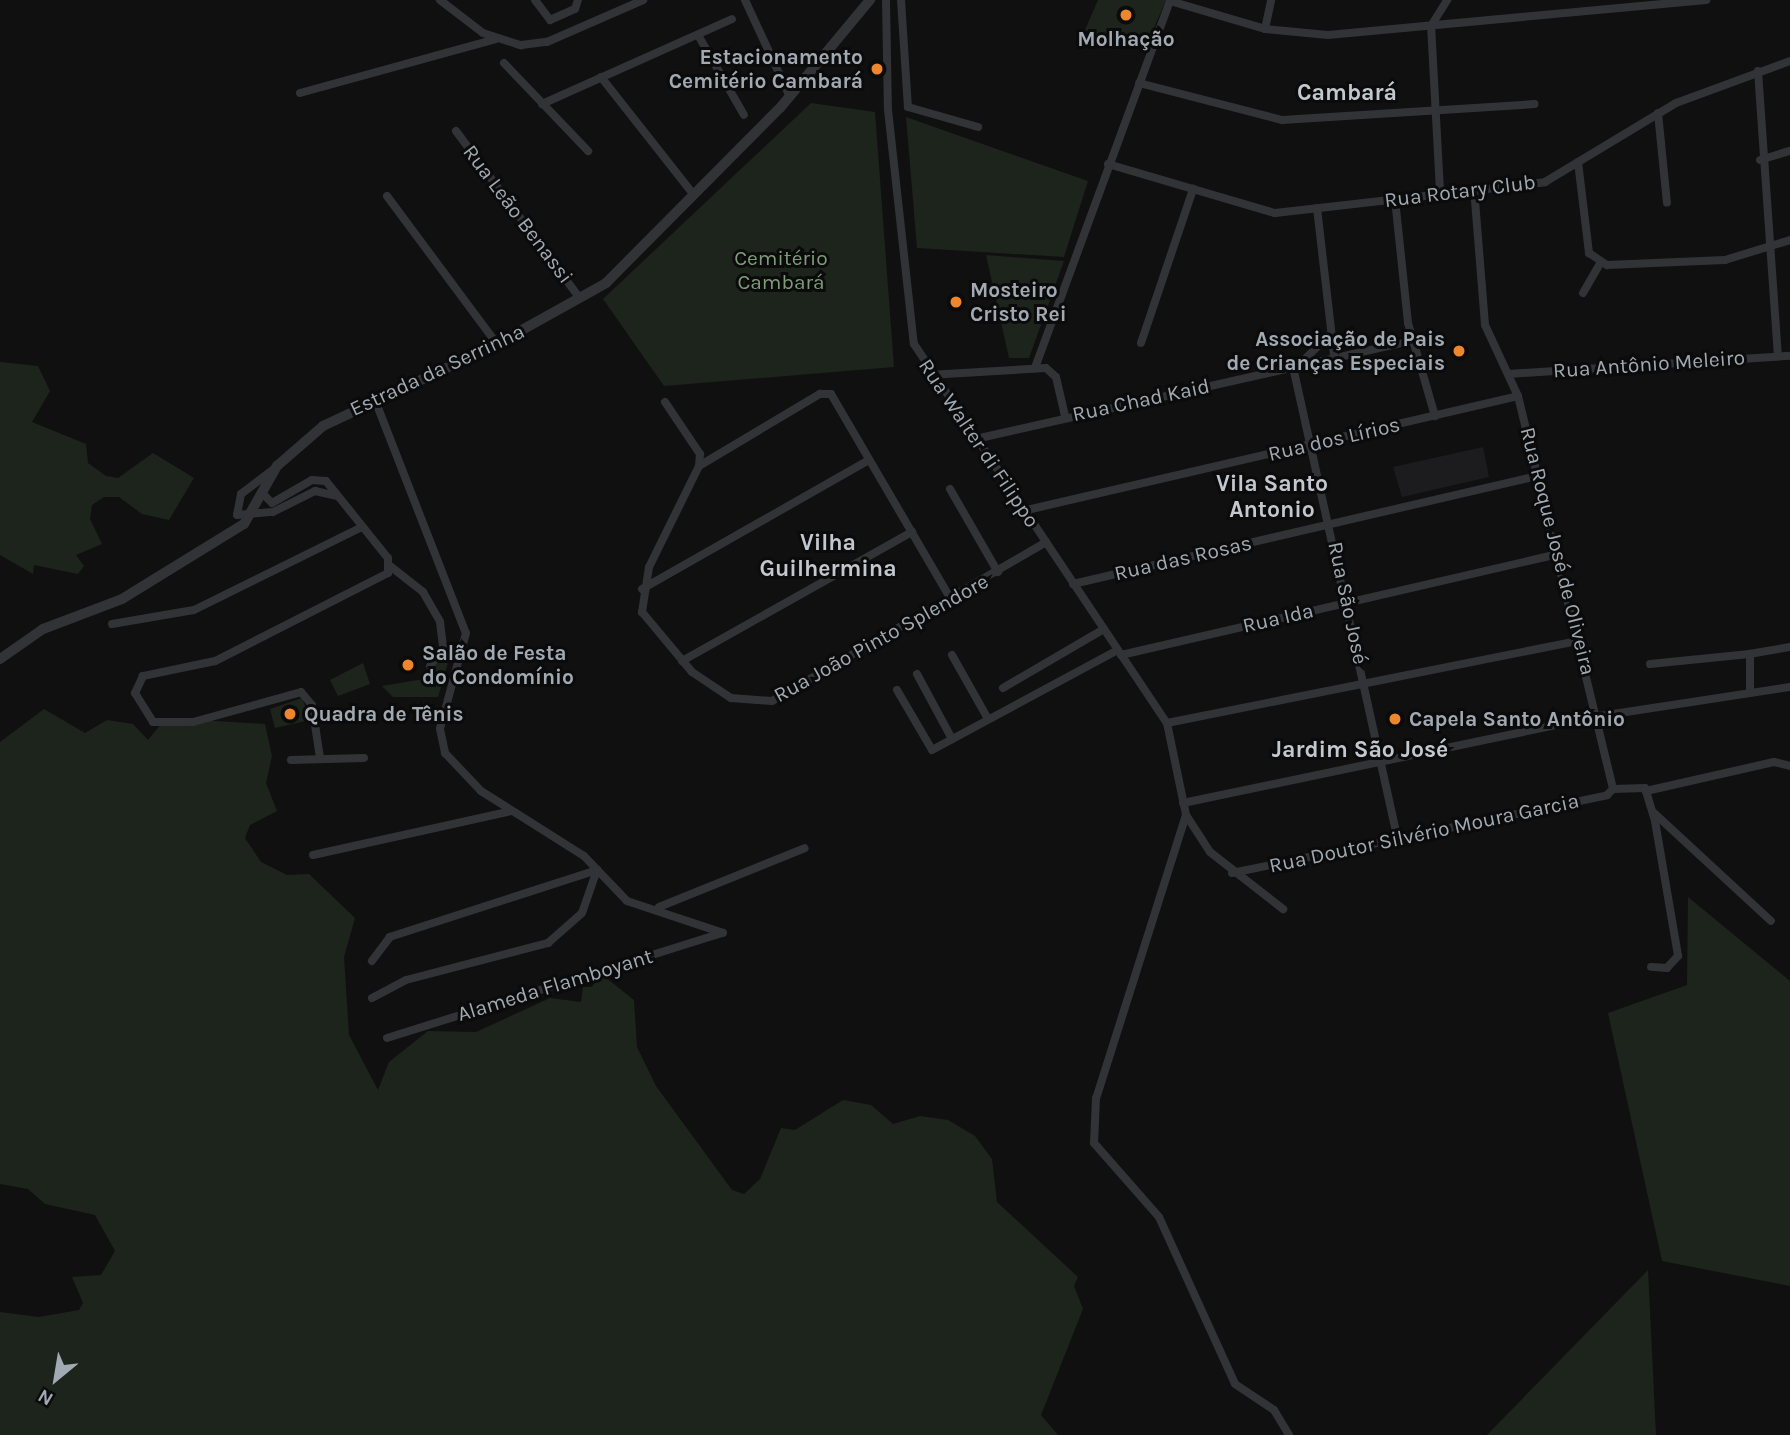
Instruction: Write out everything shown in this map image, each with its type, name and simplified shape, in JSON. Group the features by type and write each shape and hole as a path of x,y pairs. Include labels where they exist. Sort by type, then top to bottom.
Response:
{"street":[{"path":"440,0 496,38 521,45 547,42 643,0"},
{"path":"535,0 550,20 575,9 578,0"},
{"path":"745,0 790,97"},
{"name":"Estrada da Serrinha","path":"0,659 43,629 122,599 252,517 277,466 323,426 497,344 617,274 790,97 859,5 870,0"},
{"name":"Rua Walter di Filippo","path":"886,0 888,110 905,308 929,375 980,438 1073,584 1167,723 1186,815 1232,873 1283,909"},
{"path":"901,0 908,107 978,127"},
{"path":"1036,365 1170,0 1265,29 1328,35 1706,0"},
{"path":"1265,29 1271,0"},
{"path":"1440,191 1433,112 1431,26 1447,0"},
{"path":"542,104 732,19"},
{"path":"698,35 744,116"},
{"path":"300,93 496,38"},
{"name":"Rua Rotary Club","path":"1108,164 1258,212 1317,208 1440,191 1545,182 1658,113 1758,71 1790,61"},
{"path":"504,63 588,151"},
{"path":"1758,71 1766,249 1778,356"},
{"path":"601,77 693,194"},
{"path":"1139,83 1282,120 1534,104"},
{"path":"1658,113 1667,203"},
{"name":"Rua Leão Benassi","path":"456,131 579,298"},
{"path":"1760,160 1790,151"},
{"path":"1578,162 1589,253 1601,262 1630,267 1725,260 1790,240"},
{"name":"Rua Roque José de Oliveira","path":"1474,188 1485,325 1518,396 1600,716 1613,789"},
{"path":"1141,342 1193,189"},
{"path":"387,196 497,344"},
{"path":"1395,199 1412,341 1422,359 1435,416"},
{"path":"1317,208 1329,335 1334,355"},
{"path":"1583,293 1601,262"},
{"path":"1297,365 1329,335"},
{"name":"Rua Chad Kaid","path":"980,438 1334,355 1412,341"},
{"name":"Rua Antônio Meleiro","path":"1508,374 1790,356"},
{"path":"929,375 1036,365 1056,377 1065,416"},
{"name":"Rua São José","path":"1297,365 1350,601 1364,682 1398,839"},
{"path":"699,466 826,393 836,398 869,460 952,601"},
{"name":"Rua dos Lírios","path":"1027,510 1518,396"},
{"path":"376,400 466,633 440,729 445,753 481,791 597,870 626,901 659,907 805,848"},
{"path":"642,589 699,466 700,454 666,402"},
{"path":"642,589 869,460"},
{"path":"277,466 234,504 237,515 252,517 315,491 339,498"},
{"name":"Rua das Rosas","path":"1073,584 1538,476"},
{"path":"264,495 272,503 312,480 326,481 390,566 423,592 440,622 443,647 430,666"},
{"path":"950,489 998,572"},
{"path":"112,624 194,610 360,528"},
{"path":"682,661 912,532"},
{"name":"Rua João Pinto Splendore","path":"642,589 650,628 682,661 731,698 772,701 952,601 1046,542"},
{"name":"Rua Ida","path":"952,739 1119,652 1558,554"},
{"path":"320,758 312,705 301,692 193,722 153,722 135,685 143,676 215,661 383,579 390,566"},
{"path":"1003,688 1104,629"},
{"path":"1167,723 1581,640"},
{"path":"1650,664 1790,647"},
{"path":"1749,654 1750,693"},
{"path":"952,655 988,719"},
{"path":"897,690 927,747 952,739 917,674"},
{"path":"1183,803 1600,716 1790,687"},
{"path":"291,760 364,758"},
{"name":"Rua Doutor Silvério Moura Garcia","path":"1232,873 1398,839 1613,789 1646,790 1774,762 1790,766"},
{"path":"1646,790 1678,956 1667,968 1651,967"},
{"path":"313,855 511,811"},
{"path":"1652,811 1771,921"},
{"path":"1186,815 1096,1098 1094,1143 1159,1217 1235,1384 1274,1410 1289,1435"},
{"path":"372,961 390,937 597,870"},
{"path":"372,998 406,980 548,943 582,913 597,870"},
{"name":"Alameda Flamboyant","path":"387,1038 723,933 659,907"}],"shaded area":[{"path":"1483,447 1489,477 1402,497 1393,467"}],"green space":[{"name":"Molhação","path":"1098,0 1166,0 1145,49 1085,30"},
{"name":"Cemitério Cambará","path":"811,103 875,112 894,367 664,386 603,299"},
{"path":"906,117 1088,181 1064,257 917,248"},
{"path":"986,255 1064,261 1029,358 1009,358"},
{"path":"0,362 38,366 50,391 32,422 86,444 88,463 106,476 118,478 153,453 194,478 169,520 142,514 119,497 104,497 92,505 90,519 102,544 76,555 84,566 78,574 34,565 33,574 0,555"},
{"path":"441,654 449,659 438,697 393,697 382,686 424,679"},
{"path":"363,663 370,684 338,696 330,680"},
{"name":"Quadra de Tênis","path":"302,698 310,720 275,728 270,709"},
{"path":"44,709 85,733 107,720 133,724 148,740 166,718 265,724 272,756 266,783 277,811 250,825 245,838 261,862 287,875 309,874 355,918 344,957 349,1035 378,1090 389,1062 428,1031 476,1032 550,998 581,1002 583,987 592,987 600,973 634,1000 637,1047 656,1086 732,1190 744,1194 760,1179 781,1128 795,1130 843,1100 871,1105 893,1124 920,1116 948,1120 975,1136 992,1159 997,1202 1078,1277 1074,1286 1083,1309 1041,1415 1058,1435 0,1435 0,1312 39,1317 79,1310 83,1303 72,1277 101,1275 115,1251 95,1215 45,1204 28,1189 0,1184 0,742"},
{"path":"1688,897 1790,981 1790,1286 1662,1261 1608,1013 1687,985"},
{"path":"1648,1270 1656,1435 1487,1435"}],"place":[{"name":"Molhação","path":"1126,15"},
{"name":"Estacionamento Cemitério Cambará","path":"877,69"},
{"name":"Mosteiro Cristo Rei","path":"956,302"},
{"name":"Associação de Pais de Crianças Especiais","path":"1459,351"},
{"name":"Salão de Festa do Condomínio","path":"408,665"},
{"name":"Quadra de Tênis","path":"290,714"},
{"name":"Capela Santo Antônio","path":"1395,719"}],"district":[{"name":"Cambará","path":"1347,93"},
{"name":"Vila Santo Antonio","path":"1272,497"},
{"name":"Vilha Guilhermina","path":"828,556"},
{"name":"Jardim São José","path":"1360,750"}]}
